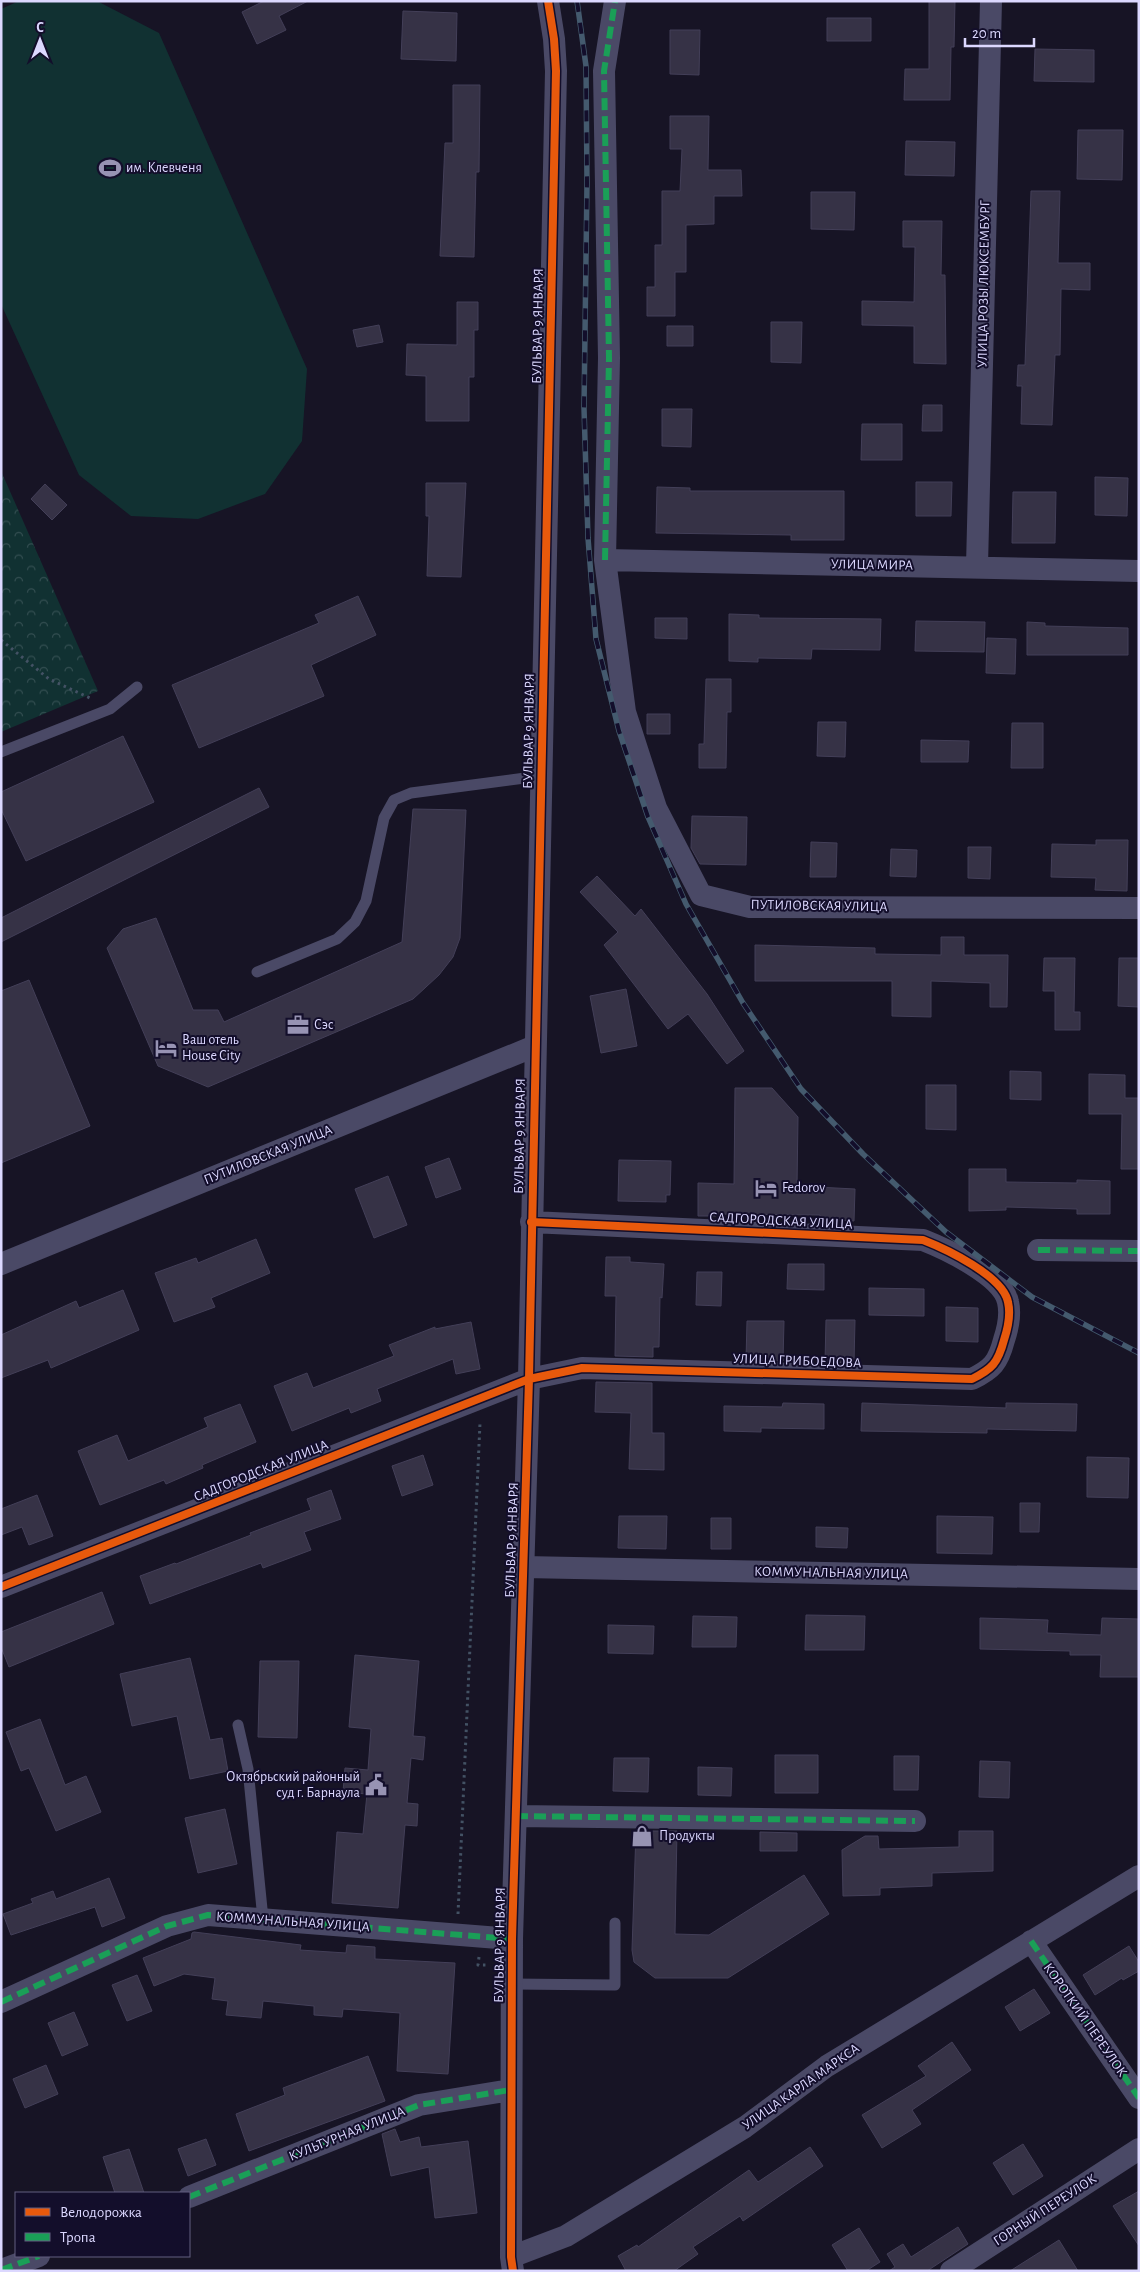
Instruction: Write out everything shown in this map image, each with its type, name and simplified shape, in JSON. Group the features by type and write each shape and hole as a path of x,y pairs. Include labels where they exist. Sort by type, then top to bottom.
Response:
{"street":[{"name":"БУЛЬВАР 9 ЯНВАРЯ","path":"512,2264 510,2090 512,1938 529,1379 534,1046 556,71 554,39 548,1"},
{"path":"605,560 609,358 604,72 615,1"},
{"name":"УЛИЦА РОЗЫ ЛЮКСЕМБУРГ","path":"976,566 991,1"},
{"name":"УЛИЦА МИРА","path":"605,560 976,566 1139,571"},
{"name":"ПУТИЛОВСКАЯ УЛИЦА","path":"605,560 625,712 656,808 702,895 750,907 1139,908"},
{"name":"ПУТИЛОВСКАЯ УЛИЦА","path":"1,1264 534,1046"},
{"name":"САДГОРОДСКАЯ УЛИЦА","path":"531,1222 923,1240 953,1252 974,1266 998,1286 1008,1300"},
{"path":"1038,1250 1139,1251"},
{"name":"УЛИЦА ГРИБОЕДОВА","path":"529,1379 582,1368 972,1379 990,1370 1001,1351 1009,1323 1008,1300"},
{"name":"САДГОРОДСКАЯ УЛИЦА","path":"1,1587 529,1379"},
{"name":"КОММУНАЛЬНАЯ УЛИЦА","path":"524,1567 1139,1579"},
{"path":"516,1816 915,1821"},
{"name":"УЛИЦА КАРЛА МАРКСА","path":"512,2264 566,2236 745,2127 827,2066 1139,1876"},
{"name":"КОММУНАЛЬНАЯ УЛИЦА","path":"1,2002 167,1926 208,1915 512,1938"},
{"name":"КОРОТКИЙ ПЕРЕУЛОК","path":"1031,1941 1139,2098"},
{"name":"КУЛЬТУРНАЯ УЛИЦА","path":"190,2197 419,2105 510,2090"},
{"name":"ГОРНЫЙ ПЕРЕУЛОК","path":"951,2271 1139,2149"},
{"path":"1,2270 36,2257"}],"lane":[{"path":"1,752 110,709 137,687"},
{"path":"257,972 337,939 355,922 366,901 384,818 394,800 411,793 540,776"},
{"path":"238,1725 248,1769 263,1919"},
{"path":"512,1975 615,1985 615,1923"}],"path":[{"path":"1,640 50,679 110,709"},
{"path":"457,1934 481,1398"},
{"path":"479,1951 478,1965 512,1975"}],"green space":[{"name":"им. Клевченя","path":"19,1 97,1 159,33 307,369 302,441 265,494 198,519 131,516 79,475 1,304 1,9"},
{"path":"1,471 98,691 1,732"}],"building":[{"path":"264,1 308,1 279,16 286,30 257,44 242,12"},
{"path":"929,1 955,1 954,47 951,47 950,100 904,100 905,69 929,69"},
{"path":"403,11 457,13 456,61 401,59"},
{"path":"827,18 871,18 871,41 827,41"},
{"path":"670,30 700,30 699,75 670,74"},
{"path":"1035,49 1094,50 1094,82 1034,81"},
{"path":"453,85 480,85 479,172 476,172 474,257 440,256 445,143 453,143"},
{"path":"670,116 709,116 708,170 741,170 742,196 714,196 714,224 686,225 686,272 675,272 675,316 647,316 647,287 655,287 655,245 662,245 662,191 680,191 682,149 670,149"},
{"path":"1078,130 1123,130 1122,180 1077,179"},
{"path":"906,141 955,142 954,176 905,175"},
{"path":"1031,191 1060,191 1058,263 1090,263 1090,290 1061,289 1060,355 1055,355 1052,425 1021,424 1022,386 1017,386 1018,365 1025,365"},
{"path":"811,192 855,192 854,230 811,229"},
{"path":"903,221 942,221 941,275 945,275 946,364 914,363 914,326 862,325 862,301 914,302 915,247 903,247"},
{"path":"457,302 478,302 478,330 474,330 474,377 469,377 469,421 426,421 426,376 406,375 407,344 457,345"},
{"path":"771,322 802,322 801,363 771,362"},
{"path":"379,325 383,342 357,347 353,330"},
{"path":"667,326 693,326 693,346 667,346"},
{"path":"923,405 942,405 942,431 922,431"},
{"path":"662,409 692,409 691,447 662,446"},
{"path":"862,424 902,424 902,460 861,460"},
{"path":"1095,477 1128,478 1127,516 1095,515"},
{"path":"916,482 952,482 951,516 916,516"},
{"path":"426,483 466,483 461,577 427,576 429,516 426,516"},
{"path":"45,484 67,505 52,520 31,499"},
{"path":"657,487 690,488 690,491 844,491 844,540 791,540 791,535 656,533"},
{"path":"1013,492 1056,492 1055,543 1012,543"},
{"path":"358,596 376,635 311,665 324,696 199,748 172,685 319,623 315,615"},
{"path":"729,614 759,615 759,618 881,619 880,650 812,649 811,659 758,658 758,662 729,661"},
{"path":"655,618 687,618 687,639 655,638"},
{"path":"916,621 985,622 984,652 915,651"},
{"path":"1027,622 1045,623 1045,626 1128,628 1128,655 1027,655"},
{"path":"987,638 1016,639 1015,674 986,673"},
{"path":"706,679 731,679 731,712 727,712 726,768 699,768 699,744 704,744"},
{"path":"647,714 670,714 670,734 647,734"},
{"path":"818,722 846,722 845,757 817,756"},
{"path":"1012,723 1043,723 1043,768 1011,768"},
{"path":"123,736 154,802 26,861 1,809 1,792"},
{"path":"921,740 969,741 968,762 921,762"},
{"path":"259,788 269,807 1,942 1,918"},
{"path":"413,809 466,810 460,938 453,957 439,975 413,999 208,1087 158,1066 107,948 123,929 156,918 193,1010 218,1010 224,1022 402,942"},
{"path":"692,816 747,817 746,865 700,864 691,848"},
{"path":"1096,840 1128,840 1127,891 1095,890 1096,878 1051,877 1052,844 1096,845"},
{"path":"811,842 837,843 836,877 810,877"},
{"path":"968,847 991,847 990,879 968,878"},
{"path":"891,849 917,850 916,877 890,876"},
{"path":"597,876 635,916 641,909 707,994 744,1051 727,1064 688,1014 668,1029 604,945 618,932 580,892"},
{"path":"941,937 964,937 964,955 1008,955 1007,1007 990,1007 990,983 931,981 931,1017 892,1016 892,981 755,981 755,945 875,948 875,954 941,955"},
{"path":"1044,958 1075,958 1074,1012 1080,1012 1080,1030 1055,1030 1055,991 1043,991"},
{"path":"1119,958 1139,958 1139,1007 1118,1006"},
{"path":"29,980 90,1126 1,1163 1,991"},
{"path":"626,989 637,1046 601,1053 590,996"},
{"path":"1010,1071 1041,1072 1041,1100 1010,1099"},
{"path":"1089,1074 1125,1075 1125,1098 1139,1098 1139,1169 1121,1169 1122,1114 1089,1114"},
{"path":"926,1085 956,1085 956,1130 926,1129"},
{"path":"735,1088 772,1088 798,1117 797,1186 855,1189 854,1221 820,1219 820,1215 716,1214 716,1216 698,1216 698,1183 734,1184"},
{"path":"449,1158 461,1189 436,1198 425,1167"},
{"path":"619,1160 671,1161 670,1195 666,1195 666,1202 618,1201"},
{"path":"969,1169 1006,1169 1006,1182 1077,1183 1077,1180 1110,1181 1110,1214 1077,1214 1077,1209 1006,1207 1006,1210 969,1211"},
{"path":"388,1176 407,1225 374,1238 355,1189"},
{"path":"256,1239 270,1273 211,1298 215,1307 174,1322 155,1273 196,1258 198,1263"},
{"path":"606,1257 630,1257 630,1262 664,1264 662,1298 660,1297 659,1347 653,1347 653,1357 615,1356 616,1296 605,1296"},
{"path":"788,1264 824,1264 824,1290 787,1289"},
{"path":"697,1272 722,1272 721,1306 696,1305"},
{"path":"869,1288 924,1289 924,1316 869,1315"},
{"path":"123,1290 139,1330 51,1368 48,1360 1,1378 1,1335 76,1301 79,1308"},
{"path":"946,1307 978,1308 978,1342 946,1341"},
{"path":"826,1320 855,1320 854,1363 825,1362"},
{"path":"747,1321 784,1321 783,1361 746,1360"},
{"path":"471,1322 480,1369 456,1374 453,1359 377,1389 381,1401 351,1413 349,1408 292,1431 274,1386 307,1373 313,1388 394,1356 389,1345 435,1327 435,1329"},
{"path":"596,1382 652,1383 652,1433 664,1433 664,1470 629,1469 631,1413 595,1412"},
{"path":"783,1403 824,1404 824,1429 761,1428 761,1432 724,1431 724,1406 782,1407"},
{"path":"862,1403 1006,1408 1006,1403 1077,1404 1076,1431 987,1429 987,1433 861,1431"},
{"path":"240,1404 256,1442 202,1465 203,1468 166,1484 164,1480 100,1505 78,1451 117,1435 128,1461 208,1427 204,1418"},
{"path":"423,1455 433,1485 402,1496 392,1466"},
{"path":"1087,1457 1129,1458 1128,1498 1087,1497"},
{"path":"331,1490 341,1519 304,1532 311,1550 263,1568 261,1563 150,1604 140,1576 176,1564 311,1510 307,1499"},
{"path":"37,1495 53,1536 29,1545 22,1527 1,1535 1,1509"},
{"path":"1020,1503 1040,1503 1039,1532 1020,1532"},
{"path":"619,1516 667,1516 666,1549 618,1548"},
{"path":"937,1516 993,1517 992,1554 937,1553"},
{"path":"711,1518 731,1518 731,1549 711,1549"},
{"path":"816,1527 848,1528 847,1548 816,1547"},
{"path":"102,1592 114,1624 9,1667 1,1647 1,1632"},
{"path":"806,1615 865,1616 864,1650 805,1650"},
{"path":"693,1616 737,1617 736,1647 692,1647"},
{"path":"980,1618 1048,1620 1047,1633 1101,1635 1102,1618 1139,1619 1139,1677 1100,1677 1101,1655 1070,1655 1070,1651 980,1649"},
{"path":"608,1625 654,1626 653,1654 608,1653"},
{"name":"Октябрьский районный суд г. Барнаула","path":"355,1655 419,1661 413,1736 425,1737 423,1760 411,1758 407,1803 418,1804 417,1826 405,1825 398,1908 332,1903 337,1832 363,1834 367,1794 343,1792 345,1768 368,1770 371,1729 349,1727"},
{"path":"190,1658 210,1740 222,1738 228,1771 190,1779 177,1716 132,1726 120,1674"},
{"path":"260,1661 299,1661 297,1738 258,1737"},
{"path":"40,1719 65,1785 86,1776 101,1812 56,1831 29,1768 21,1771 6,1732"},
{"path":"775,1755 818,1755 818,1793 775,1793"},
{"path":"894,1756 919,1756 918,1790 894,1790"},
{"path":"614,1758 649,1758 648,1792 613,1791"},
{"path":"980,1761 1010,1762 1009,1798 979,1797"},
{"path":"698,1767 732,1768 731,1796 698,1795"},
{"path":"225,1809 237,1864 198,1873 185,1818"},
{"path":"636,1831 677,1831 675,1934 709,1935 804,1875 829,1914 728,1978 655,1978 634,1962 632,1950"},
{"path":"959,1831 993,1831 993,1871 932,1873 932,1886 880,1888 880,1895 843,1896 842,1850 865,1836 878,1836 879,1849 959,1847"},
{"path":"760,1832 797,1833 797,1851 760,1851"},
{"path":"109,1878 125,1918 102,1927 95,1907 11,1935 3,1914 33,1903 31,1899 53,1891 56,1899"},
{"path":"194,1932 301,1945 300,1950 346,1953 347,1945 375,1947 375,1959 455,1963 448,2074 397,2071 400,2013 343,2009 342,2017 314,2015 314,2006 263,2001 261,2018 226,2015 228,2001 212,1999 215,1978 184,1974 154,1986 143,1958 191,1939"},
{"path":"1129,1946 1139,1962 1139,1971 1123,1980 1122,1978 1095,1995 1083,1975"},
{"path":"137,1975 152,2011 127,2021 112,1985"},
{"path":"1034,1989 1050,2013 1020,2031 1005,2007"},
{"path":"74,2012 88,2045 62,2056 48,2023"},
{"path":"952,2042 971,2070 912,2110 921,2124 882,2148 862,2115 926,2076 918,2066"},
{"path":"368,2056 385,2101 249,2151 236,2114 285,2095 283,2088"},
{"path":"46,2065 58,2094 25,2108 13,2079"},
{"path":"395,2129 400,2142 419,2137 421,2147 468,2141 477,2213 435,2218 429,2167 391,2176 382,2134"},
{"path":"206,2139 216,2165 188,2176 178,2149"},
{"path":"1023,2144 1043,2176 1013,2195 993,2163"},
{"path":"810,2147 823,2166 743,2221 740,2216 693,2247 698,2254 674,2271 626,2271 618,2256 637,2245 638,2247 749,2170 758,2182"},
{"path":"129,2149 144,2192 115,2192 103,2157"},
{"path":"1139,2191 1139,2246 1113,2206"},
{"path":"958,2227 968,2244 927,2271 889,2271 895,2267 887,2254 903,2244 911,2257"},
{"path":"859,2228 880,2262 866,2271 848,2271 832,2245"},
{"path":"1059,2240 1078,2271 1010,2271"}],"railway":[{"path":"577,1 586,66 587,183 584,408 588,538 596,639 619,731 648,817 686,904 743,1003 801,1089 863,1154 946,1232 1032,1297 1139,1353"}],"marked path":[{"path":"605,560 609,358 604,71 615,1"},
{"path":"1038,1250 1139,1251"},
{"path":"516,1816 915,1821"},
{"path":"1,2002 167,1926 208,1915 512,1939"},
{"path":"1031,1941 1139,2098"},
{"path":"190,2197 419,2105 510,2090"},
{"path":"1,2270 36,2257"}],"cycle path":[{"path":"513,2271 511,2257 512,1939 529,1379 556,71 554,39 548,1"},
{"path":"1,1587 529,1379 582,1368 972,1379 985,1372 997,1360 1008,1326 1008,1302 1004,1292 996,1283 985,1273 959,1257 923,1240 531,1222"}],"place":[{"name":"им. Клевченя","path":"110,168"},
{"name":"Сэс","path":"298,1025"},
{"name":"Ваш отель House City","path":"166,1048"},
{"name":"Fedorov","path":"766,1188"},
{"name":"Октябрьский районный суд г. Барнаула","path":"376,1785"},
{"name":"Продукты","path":"642,1836"}]}
